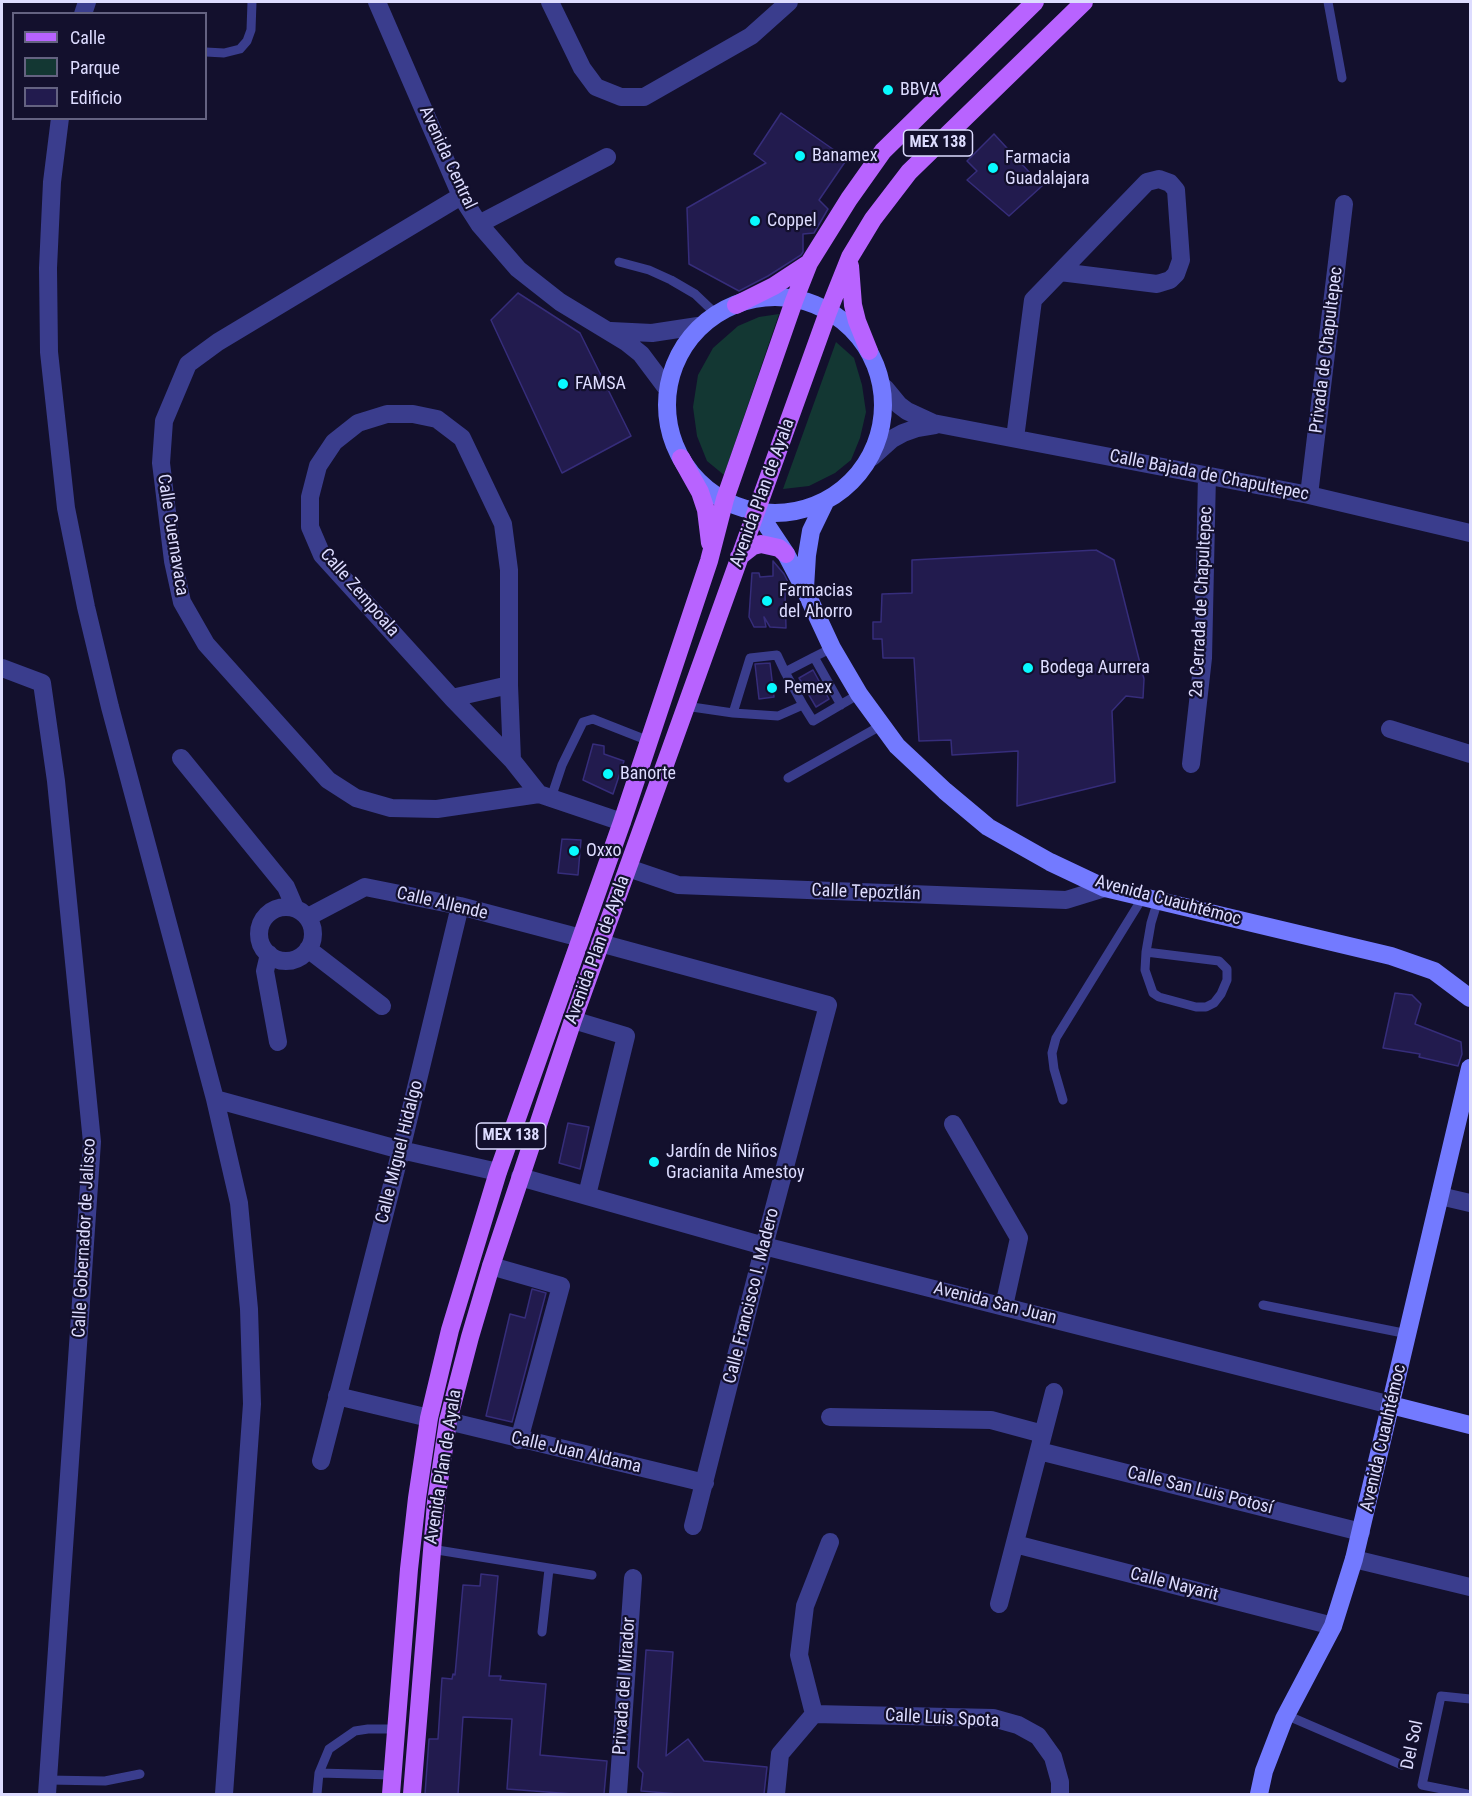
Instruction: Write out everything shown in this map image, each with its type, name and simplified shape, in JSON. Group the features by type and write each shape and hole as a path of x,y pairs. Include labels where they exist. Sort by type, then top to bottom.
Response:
{"main road":[{"name":"Avenida Plan de Ayala","path":"391,1794 417,1498 429,1418 450,1330 498,1172 622,822 709,561 725,499 794,301 809,264 849,199 883,151 1035,2"},
{"name":"Avenida Plan de Ayala","path":"412,1794 431,1549 448,1421 470,1336 573,1020 828,312 850,257 873,219 909,172 1084,2"},
{"path":"850,257 850,290 853,305 869,351"},
{"path":"709,561 709,527 706,510 692,474 669,436 664,411 665,386 678,353 698,326 716,314 774,286 809,264"},
{"path":"681,458 700,482 725,499 756,509 791,510 826,500 853,483 872,458 881,435 887,412 880,368 851,330 828,312 794,301 765,299 736,305"},
{"name":"Avenida Cuauhtémoc","path":"805,590 811,531 826,500"},
{"name":"Avenida Cuauhtémoc","path":"756,509 786,554 831,648 859,693 897,746 988,827 1050,862 1105,888 1391,956 1434,971 1470,998"},
{"path":"739,557 753,546 761,544 779,548 786,554"},
{"name":"Avenida Cuauhtémoc","path":"1259,1794 1264,1771 1286,1715 1333,1626 1354,1559 1470,1068"},
{"name":"Avenida San Juan","path":"1391,1405 1470,1425"}],"street":[{"name":"Avenida Central","path":"377,2 461,196 479,224 518,269 560,302 610,331 640,354 665,386"},
{"path":"550,2 582,68 596,87 621,97 644,96 654,91 751,36 789,2"},
{"path":"60,120 52,193 48,268 49,352 66,508 86,608 112,714 215,1099 239,1203 249,1309 252,1404 224,1794"},
{"path":"479,224 606,157"},
{"path":"1014,438 1033,300 1146,182 1160,179 1170,183 1176,190 1181,260 1176,274 1170,280 1157,284 1060,272"},
{"name":"Calle Cuernavaca","path":"461,196 218,342 188,364 164,421 161,463 173,561 182,602 206,644 328,780 356,798 391,808 437,809 545,796 622,822"},
{"name":"Privada de Chapultepec","path":"1309,495 1344,204"},
{"name":"Avenida Central","path":"610,331 652,333 698,326"},
{"name":"Calle Bajada de Chapultepec","path":"885,388 899,405 908,411 920,418 946,425 1309,495 1470,532"},
{"name":"Calle Zempoala","path":"512,760 508,685 509,570 502,524 462,438 437,419 413,414 387,414 358,423 334,442 318,466 310,497 310,527 322,555 545,796"},
{"name":"Calle Bajada de Chapultepec","path":"872,458 886,444 903,433 932,425 946,425"},
{"name":"2a Cerrada de Chapultepec","path":"1191,764 1203,658 1207,475"},
{"name":"Calle Gobernador de Jalisco","path":"2,668 42,683 56,781 92,1142 48,1787"},
{"path":"452,698 508,685"},
{"path":"1390,729 1470,754"},
{"path":"181,758 286,887 313,928 313,939 308,949 300,957 290,960 278,959 269,954 262,946 260,935 261,925 266,916 274,909 284,907 301,913"},
{"name":"Calle Tepoztlán","path":"628,868 678,885 1066,900 1105,888"},
{"name":"Calle Allende","path":"301,913 365,887 460,906 581,938"},
{"name":"Calle Miguel Hidalgo","path":"321,1461 401,1150 460,906"},
{"name":"Calle Francisco I. Madero","path":"600,943 828,1005 693,1526"},
{"path":"308,949 382,1006"},
{"path":"269,954 265,971 278,1042"},
{"path":"573,1020 626,1036 586,1195"},
{"path":"215,1099 401,1150 498,1172"},
{"path":"953,1124 1019,1238 1004,1306"},
{"name":"Avenida San Juan","path":"520,1177 764,1246 1391,1405"},
{"path":"1440,1196 1470,1203"},
{"path":"491,1266 561,1286 519,1440"},
{"path":"999,1604 1054,1392"},
{"path":"337,1396 429,1418"},
{"name":"Calle San Luis Potosí","path":"830,1417 991,1420 1041,1443 1361,1532"},
{"name":"Calle Juan Aldama","path":"448,1421 519,1440 705,1483"},
{"path":"776,1794 780,1754 814,1714 799,1655 805,1606 830,1542"},
{"name":"Calle Nayarit","path":"1015,1544 1333,1626"},
{"path":"1354,1559 1470,1587"},
{"name":"Privada del Mirador","path":"618,1794 633,1578"},
{"name":"Calle Luis Spota","path":"814,1714 993,1718 1018,1725 1038,1736 1053,1757 1060,1782 1060,1794"}],"lane":[{"path":"207,52 224,53 240,49 247,41 251,30 252,2"},
{"path":"1328,2 1342,78"},
{"path":"619,262 649,270 671,280 695,294 716,314"},
{"path":"785,672 831,648"},
{"path":"733,713 750,658 777,655 813,721 859,693"},
{"path":"814,657 841,705"},
{"path":"685,706 733,713 778,716 803,705"},
{"path":"545,796 583,722 593,719 649,741"},
{"path":"788,778 882,725"},
{"path":"1146,951 1219,961 1227,969 1227,980 1221,994 1214,1003 1206,1007 1196,1007 1159,997 1153,993 1145,970 1146,951 1151,922 1150,899"},
{"path":"1063,1100 1052,1053 1056,1038 1150,899"},
{"path":"1263,1305 1408,1334"},
{"path":"431,1549 592,1575"},
{"path":"542,1632 549,1569"},
{"name":"Del Sol","path":"1467,1794 1422,1785 1441,1696 1470,1699"},
{"path":"1286,1715 1402,1765"},
{"path":"317,1794 319,1773 329,1749 342,1738 355,1731 396,1729"},
{"path":"319,1773 393,1774"},
{"path":"48,1787 105,1781 140,1774"}],"green space":[{"path":"779,314 724,475 707,461 697,436 693,407 698,375 713,348 738,326 759,317"},
{"path":"836,342 854,358 862,385 866,412 860,438 851,460 835,473 809,486 783,489"}],"building":[{"name":"Coppel","path":"781,113 847,159 819,200 828,209 814,233 803,234 801,255 739,291 689,264 687,208 766,163 754,154"},
{"path":"994,134 1042,186 1009,216 967,180 977,171 967,161"},
{"name":"FAMSA","path":"518,293 580,333 631,436 562,473 491,320"},
{"name":"Bodega Aurrera","path":"1096,550 1114,560 1144,679 1143,698 1126,696 1112,711 1115,782 1017,806 1018,751 952,755 951,740 919,741 914,658 883,658 882,639 873,639 873,622 881,622 882,594 912,593 912,560"},
{"path":"773,561 784,574 793,592 785,592 786,628 770,627 764,617 766,627 754,627 749,617 752,573 759,573 760,577 773,576"},
{"path":"770,663 774,697 759,699 755,664"},
{"path":"813,670 829,699 816,707 799,678"},
{"path":"593,744 604,746 604,754 624,761 613,794 583,780"},
{"path":"562,839 581,840 578,875 558,873"},
{"path":"1395,993 1412,995 1421,1004 1415,1024 1461,1042 1462,1054 1458,1066 1419,1057 1420,1054 1383,1048"},
{"path":"568,1123 589,1127 580,1169 559,1163"},
{"path":"532,1289 546,1293 512,1422 486,1416 510,1314 525,1318"},
{"path":"481,1574 498,1576 489,1676 501,1676 500,1680 546,1684 540,1755 607,1761 604,1794 507,1789 512,1719 463,1717 458,1794 425,1794 429,1739 438,1739 442,1678 452,1679 453,1674 455,1675 463,1585 480,1586"},
{"path":"646,1650 673,1652 666,1756 688,1739 704,1761 767,1767 764,1794 678,1794 641,1791 643,1773 638,1767"}],"place":[{"name":"BBVA","path":"888,90"},
{"name":"Banamex","path":"800,156"},
{"name":"Farmacia Guadalajara","path":"993,168"},
{"name":"Coppel","path":"755,221"},
{"name":"FAMSA","path":"563,384"},
{"name":"Farmacias del Ahorro","path":"767,601"},
{"name":"Bodega Aurrera","path":"1028,668"},
{"name":"Pemex","path":"772,688"},
{"name":"Banorte","path":"608,774"},
{"name":"Oxxo","path":"574,851"},
{"name":"Jardín de Niños Gracianita Amestoy","path":"654,1162"}]}
